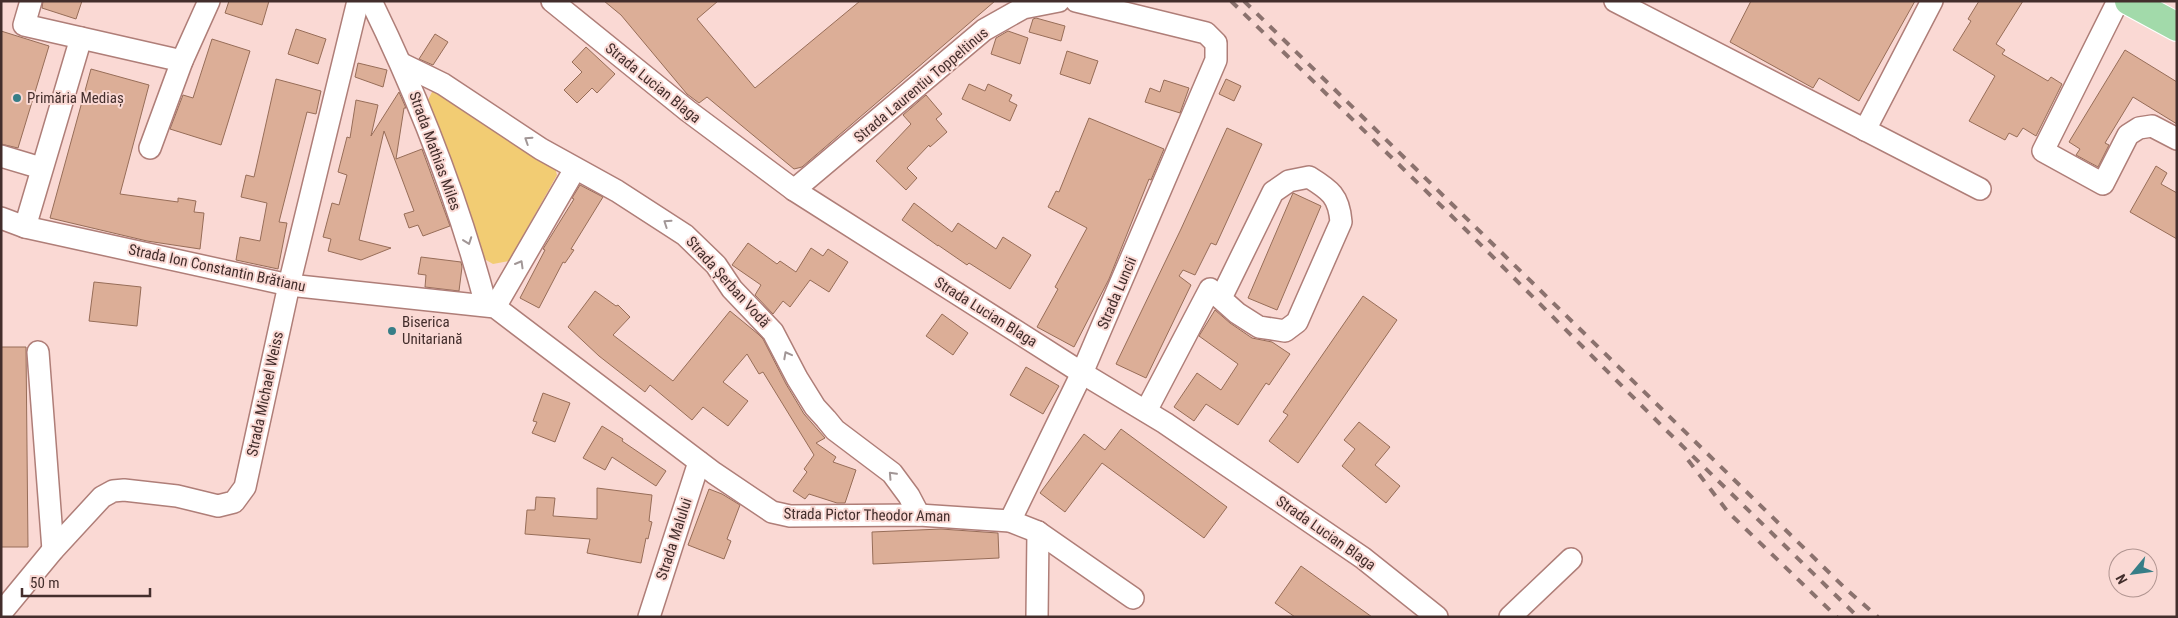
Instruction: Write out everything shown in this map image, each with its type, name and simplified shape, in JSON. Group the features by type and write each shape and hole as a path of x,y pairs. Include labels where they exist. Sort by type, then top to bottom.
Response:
{"main road":[{"path":"2129,1 2177,27"}],"street":[{"path":"31,1 24,25 182,61"},
{"path":"150,148 182,61 209,1"},
{"name":"Strada Michael Weiss","path":"1,613 53,550 102,497 113,491 131,490 177,496 218,506 234,502 246,487 289,285 358,1"},
{"name":"Strada Mathias Miles","path":"371,1 402,64 422,112 491,306"},
{"name":"Strada Lucian Blaga","path":"552,1 688,111 794,190 1082,374 1146,411 1363,558 1433,614"},
{"name":"Strada Laurentiu Toppeltinus","path":"794,190 984,30 1023,8 1059,1"},
{"name":"Strada Luncii","path":"1010,521 1082,374 1216,60 1216,43 1206,32 1076,1"},
{"path":"1615,1 1980,189"},
{"path":"1865,130 1932,1"},
{"path":"2118,1 2043,151 2103,184 2128,135 2139,128 2152,126 2177,139"},
{"path":"25,227 81,38"},
{"name":"Strada Șerban Vodă","path":"402,64 443,84 575,169 617,192 685,235 716,265 732,289 773,332 797,378 815,406 835,430 892,472 909,496 919,515"},
{"path":"1,156 41,168"},
{"path":"491,306 575,169"},
{"path":"1146,411 1210,289 1237,313 1259,327 1285,331 1297,322 1341,222 1340,206 1329,189 1309,177 1289,181 1273,192 1221,298"},
{"name":"Strada Ion Constantin Brătianu","path":"1,218 25,227 289,285 491,306"},
{"name":"Strada Pictor Theodor Aman","path":"491,306 699,462 772,512 790,516 919,515 1010,521 1038,532 1133,598"},
{"path":"38,352 53,550"},
{"name":"Strada Malului","path":"649,617 699,462"},
{"path":"1037,617 1038,532"},
{"path":"1510,617 1571,559"}],"shaded area":[{"path":"434,88 553,160 557,175 509,261 493,264 472,252 422,112"}],"building":[{"path":"43,1 82,1 76,19 42,8"},
{"path":"229,1 269,1 262,25 225,13"},
{"path":"604,1 718,1 697,19 755,88 860,1 995,1 802,167 794,169 707,97 699,103 687,94 621,15"},
{"path":"1751,1 1915,1 1859,101 1819,78 1813,88 1730,42"},
{"path":"1979,1 2023,1 1996,44 2005,50 2002,54 2048,81 2051,77 2062,84 2036,136 2023,128 2017,137 2009,133 2005,140 1969,121 1995,76 1953,50 1971,21 1968,19"},
{"path":"1036,18 1065,26 1061,41 1029,32 1033,19"},
{"path":"296,29 326,39 318,64 288,54"},
{"name":"Primăria Mediaș","path":"1,31 49,46 18,148 1,144"},
{"path":"1008,31 1028,38 1020,64 991,54 996,38"},
{"path":"435,34 448,42 433,65 419,59"},
{"path":"212,39 250,51 221,145 170,129 183,95 193,98"},
{"path":"586,47 615,74 597,93 592,88 577,103 564,90 582,72 572,62"},
{"path":"2125,50 2177,82 2177,124 2133,97 2105,143 2109,145 2098,167 2076,155 2080,149 2069,142"},
{"path":"1067,51 1098,61 1090,84 1060,74"},
{"path":"358,63 387,70 383,87 355,77"},
{"path":"91,69 149,85 120,194 178,202 178,198 196,201 194,212 204,213 200,249 147,241 50,218"},
{"path":"276,79 321,91 316,114 307,112 279,222 287,223 278,269 236,260 240,237 260,241 267,203 241,197 246,175 254,177"},
{"path":"1226,79 1241,86 1234,101 1219,94"},
{"path":"1164,80 1189,88 1180,113 1145,102 1150,88 1160,92"},
{"path":"969,84 985,91 988,84 1012,95 1009,101 1017,105 1010,121 962,99"},
{"path":"399,92 406,108 404,108 396,159 422,149 450,226 423,236 418,225 409,228 404,214 414,211 384,131 359,240 391,248 361,260 328,251 331,239 323,237 332,203 339,205 347,175 338,172 347,137 350,138 356,100 378,105 371,136"},
{"path":"926,95 942,114 936,119 947,132 930,147 929,145 907,168 917,178 906,190 876,161 911,124 903,115"},
{"path":"1089,118 1164,149 1151,180 1149,179 1109,279 1074,347 1037,327 1058,289 1055,287 1087,228 1048,207 1056,191 1059,192"},
{"path":"1227,128 1262,144 1216,245 1211,243 1195,275 1183,270 1179,276 1191,285 1146,378 1116,364"},
{"path":"2156,166 2167,173 2161,184 2177,193 2177,239 2130,212"},
{"path":"580,185 603,197 571,249 574,250 565,263 563,262 539,308 520,298 545,250 543,249 574,199 572,198"},
{"path":"1293,193 1321,206 1277,310 1248,298"},
{"path":"914,203 952,232 958,223 996,249 1003,237 1031,255 1010,289 969,263 967,265 902,220"},
{"path":"748,243 777,264 780,261 796,272 811,248 823,256 828,249 848,262 829,292 810,280 790,307 783,301 773,314 755,295 761,285 732,265"},
{"path":"421,257 461,262 459,291 425,287 426,275 418,274"},
{"path":"94,282 141,287 137,326 89,321"},
{"path":"595,291 616,306 618,305 630,317 613,335 673,381 730,311 758,334 763,339 804,414 825,438 816,443 836,457 833,462 856,470 845,503 837,503 809,494 805,499 793,491 807,472 804,469 814,455 763,372 759,374 747,354 723,382 748,401 728,426 703,407 692,420 650,385 645,392 599,356 568,327"},
{"path":"1363,296 1397,320 1298,463 1269,441 1288,415 1283,412"},
{"path":"1215,310 1252,338 1272,342 1290,354 1269,385 1266,383 1238,425 1206,404 1194,421 1174,407 1197,373 1221,390 1238,364 1199,336"},
{"path":"942,314 968,333 953,355 926,336"},
{"path":"1,347 26,347 28,547 1,547"},
{"path":"1026,367 1059,386 1043,414 1010,395"},
{"path":"543,393 570,403 555,442 532,433 537,422 533,421"},
{"path":"1359,422 1390,447 1375,465 1400,486 1386,503 1342,466 1355,449 1344,440"},
{"path":"602,426 666,471 656,486 612,457 605,470 583,458"},
{"path":"1121,429 1227,507 1204,538 1102,463 1065,512 1040,493 1084,434 1105,450"},
{"path":"597,488 652,495 649,521 652,522 648,539 646,538 641,563 587,553 590,539 525,534 527,510 535,510 536,497 555,498 553,516 597,519"},
{"path":"709,489 722,494 740,505 727,539 731,541 724,559 688,545"},
{"path":"941,529 998,533 999,558 873,564 872,532"},
{"path":"1301,566 1372,617 1295,617 1275,603"}],"railway":[{"path":"1231,1 1858,617"},
{"path":"1244,1 1847,590 1878,617"},
{"path":"1688,460 1728,512 1837,617"}],"place":[{"name":"Primăria Mediaș","path":"17,98"},
{"name":"Biserica Unitariană","path":"392,331"}]}
